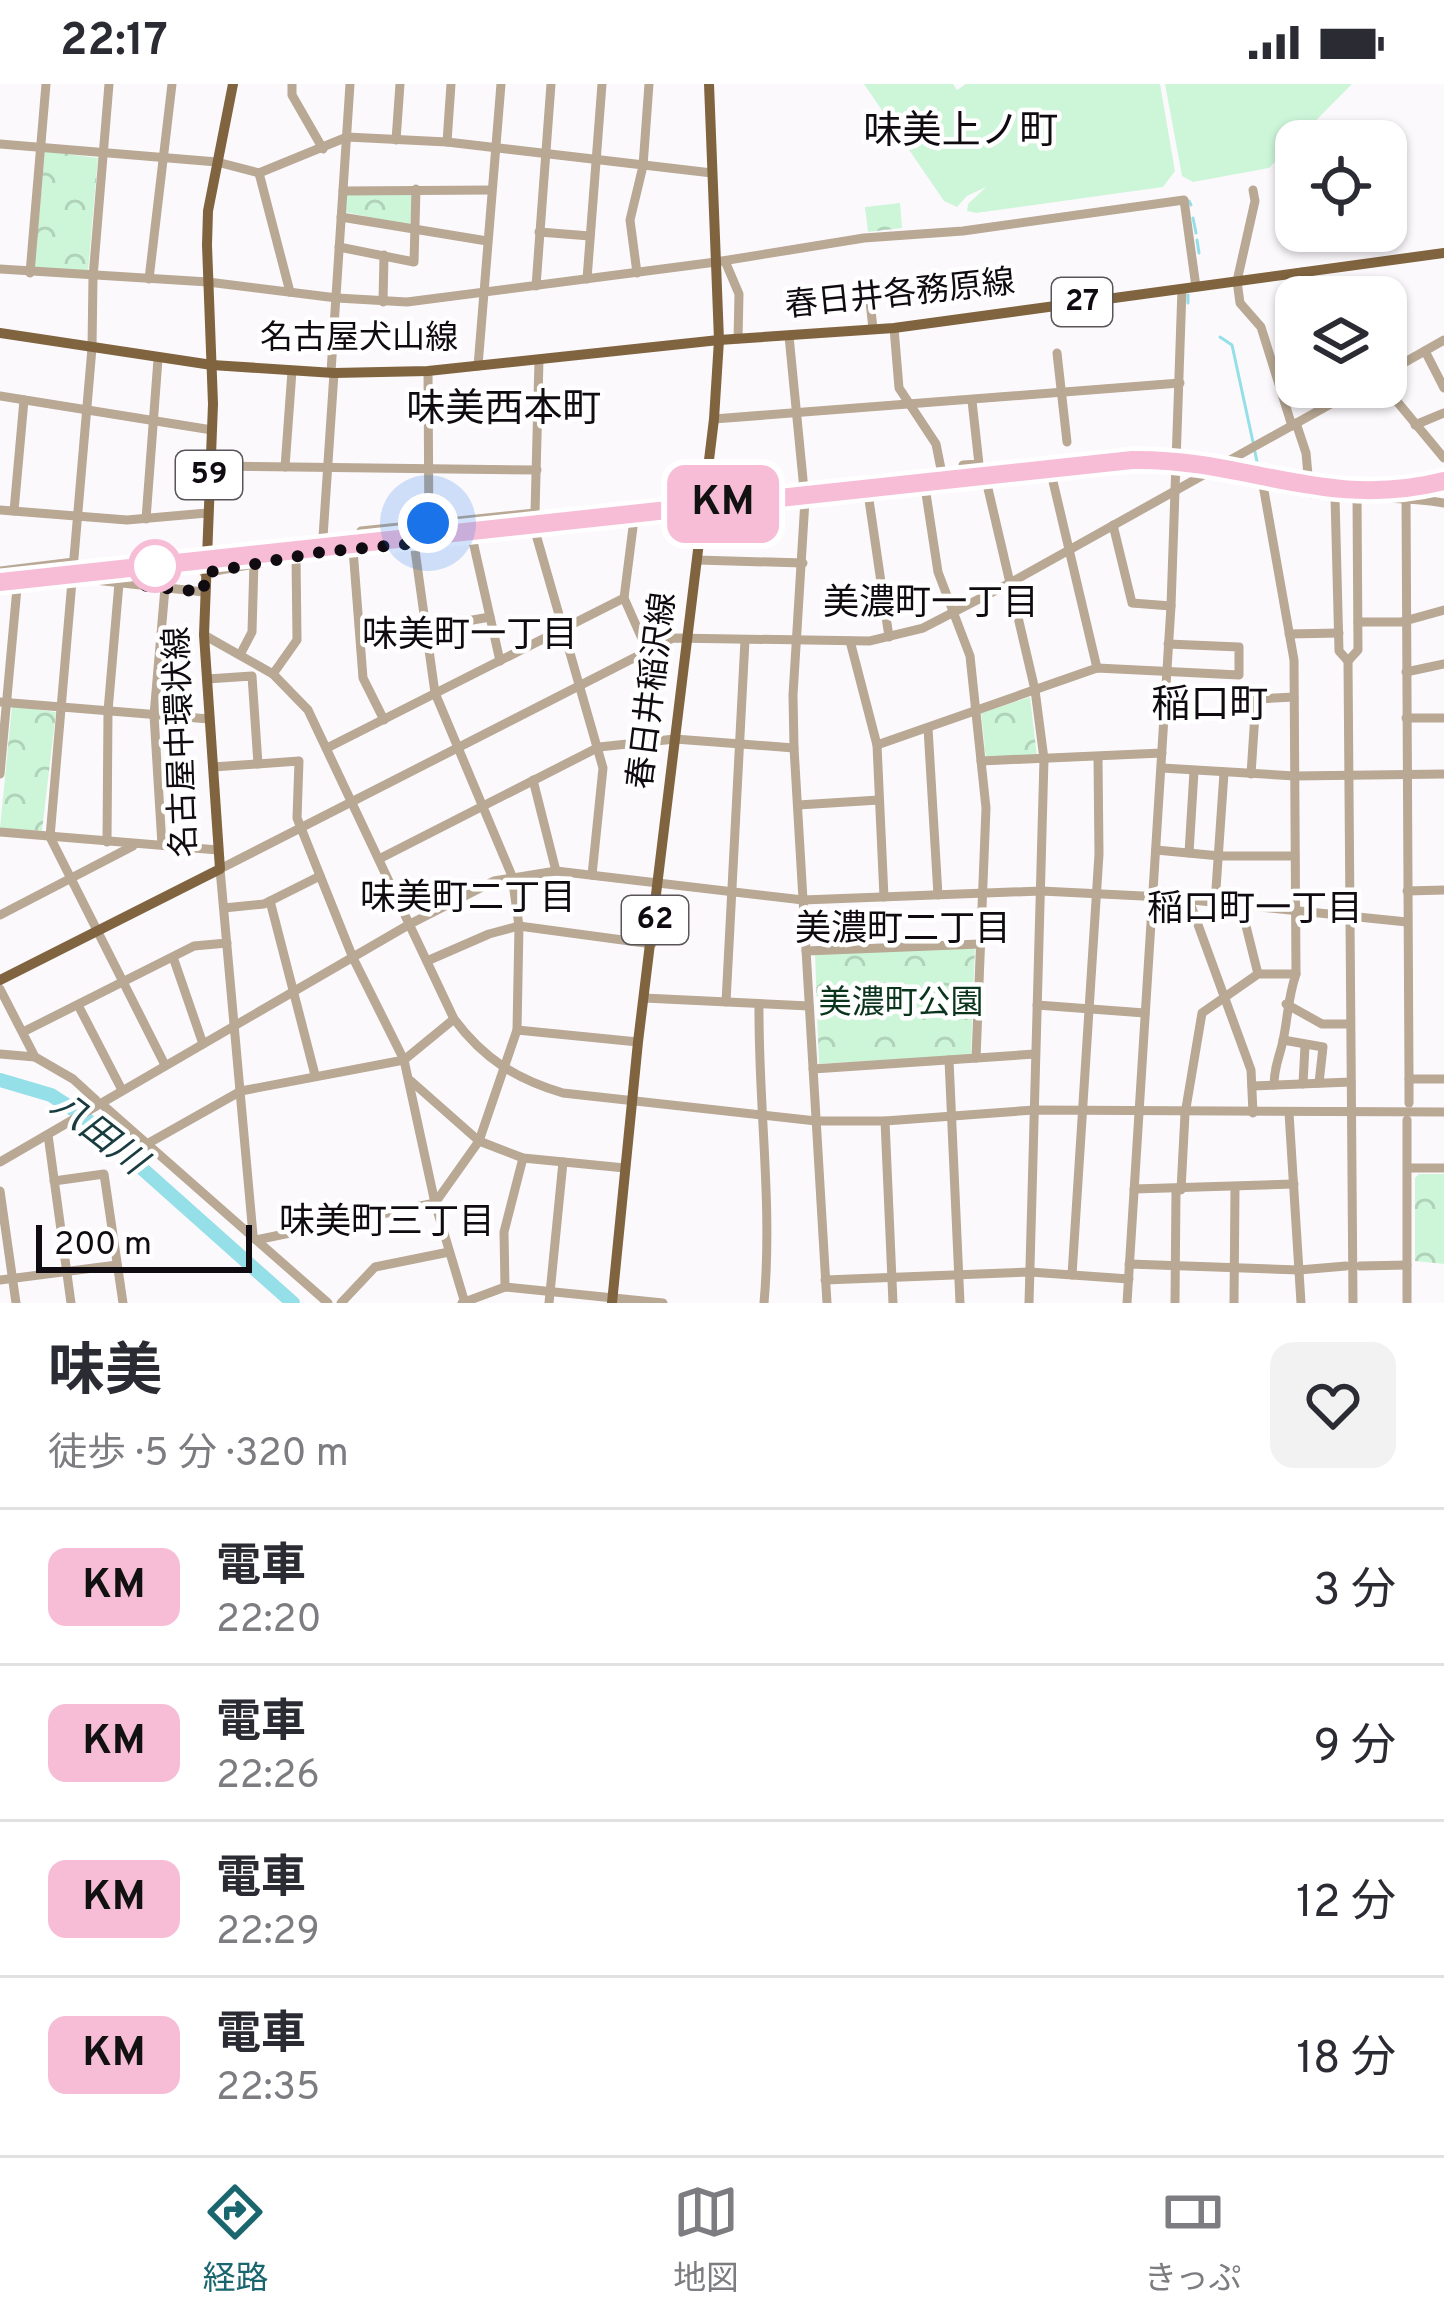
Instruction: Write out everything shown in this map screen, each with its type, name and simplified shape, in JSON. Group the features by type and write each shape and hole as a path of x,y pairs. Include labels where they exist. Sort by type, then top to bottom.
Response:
{"main road":[{"name":"名古屋中環状線","path":"0,980 220,868 204,634 212,430 208,211 233,84"},
{"name":"春日井稲沢線","path":"613,1300 638,1042 714,419 720,261 709,84"},
{"name":"春日井各務原線","path":"719,340 894,328 1444,253"},
{"name":"名古屋犬山線","path":"0,333 158,359 332,372 428,371 719,340"}],"street":[{"path":"30,273 46,84"},
{"path":"109,84 92,348 50,837 165,1065"},
{"path":"149,279 172,84"},
{"path":"292,84 292,94 323,149"},
{"path":"322,552 350,84"},
{"path":"396,140 400,84"},
{"path":"447,142 451,84"},
{"path":"478,366 501,84"},
{"path":"536,286 551,84"},
{"path":"587,279 602,84"},
{"path":"637,273 630,220 643,166 649,84"},
{"path":"0,144 217,162 259,172 347,137 447,142 712,173"},
{"path":"259,172 290,292"},
{"path":"339,247 414,262 416,189"},
{"path":"343,191 491,190"},
{"path":"1253,190 1255,201 1237,281 1243,310 1261,327 1301,437 1308,472 1322,469"},
{"path":"0,269 208,282 383,302 1184,200 1189,288 1127,1303"},
{"path":"341,217 487,241"},
{"path":"539,232 590,236"},
{"path":"383,302 384,255"},
{"path":"720,261 739,294 738,339"},
{"path":"1302,272 1305,276"},
{"path":"868,283 873,329"},
{"path":"894,328 899,388 936,444 940,468 923,467"},
{"path":"789,336 805,500 794,748 826,1303"},
{"path":"1407,361 1444,340"},
{"path":"1425,351 1444,388"},
{"path":"1057,353 1067,442"},
{"path":"146,519 158,359"},
{"path":"361,531 535,513 539,360"},
{"path":"284,467 292,371"},
{"path":"428,371 429,542"},
{"path":"714,419 1180,383"},
{"path":"0,396 212,430"},
{"path":"14,511 24,400"},
{"path":"963,465 979,464 972,401"},
{"path":"254,1237 220,868 673,638 850,641 922,628 1324,408"},
{"path":"1402,408 1444,458"},
{"path":"1415,425 1444,413"},
{"path":"1301,437 1317,436"},
{"path":"1306,453 1321,452"},
{"path":"204,573 322,552 1134,464 1178,464 1336,497 1406,497 1444,503"},
{"path":"210,466 537,470"},
{"path":"1051,473 1097,668"},
{"path":"986,480 1035,689 1044,759 1029,1303"},
{"path":"1264,485 1289,634 1294,697 1296,974 1274,1061 1274,1085"},
{"path":"925,487 938,572 970,656 986,808 976,1058"},
{"path":"868,493 889,637"},
{"path":"1336,497 1339,651 1348,661 1352,1303"},
{"path":"1406,497 1409,1103"},
{"path":"1348,661 1358,650 1357,498"},
{"path":"0,510 146,519 207,513"},
{"path":"634,519 624,598 646,650"},
{"path":"1113,525 1132,603 1171,606"},
{"path":"536,531 599,747 603,787 592,875"},
{"path":"472,537 500,661"},
{"path":"254,1237 435,1203 479,1141 517,1030 519,926 512,876 435,693 414,543"},
{"path":"353,549 363,678 384,720"},
{"path":"274,674 297,640 296,556"},
{"path":"697,560 803,563"},
{"path":"0,571 74,562"},
{"path":"241,653 252,632 254,562"},
{"path":"0,590 73,582 204,592"},
{"path":"107,842 108,711 119,583"},
{"path":"0,773 17,588"},
{"path":"162,845 154,715 165,589"},
{"path":"328,747 624,598"},
{"path":"1358,622 1407,621 1444,610"},
{"path":"426,628 490,617"},
{"path":"1289,634 1339,633"},
{"path":"204,634 274,674 308,710 454,1019 478,1049 504,1070 563,1093 816,1121 1034,1110 1444,1112"},
{"path":"726,1002 745,640"},
{"path":"850,641 877,745 884,897"},
{"path":"877,745 1097,668 1239,675 1240,646 1168,644"},
{"path":"1406,672 1444,664"},
{"path":"258,764 252,676 261,665"},
{"path":"207,679 252,676"},
{"path":"1251,774 1256,699 1294,697"},
{"path":"3,702 209,719"},
{"path":"1406,718 1444,718"},
{"path":"928,728 938,895"},
{"path":"380,859 599,747 675,739 794,748"},
{"path":"981,761 1162,754"},
{"path":"1072,1275 1096,894 1098,758"},
{"path":"213,767 298,761 297,818 353,958 404,1060 435,1203 463,1302 505,1287 549,1297 663,1303"},
{"path":"1162,768 1295,776 1444,775"},
{"path":"1190,853 1194,770"},
{"path":"1215,903 1224,772"},
{"path":"533,780 556,871"},
{"path":"798,805 879,800"},
{"path":"0,832 218,850"},
{"path":"0,915 138,844"},
{"path":"1156,850 1295,856"},
{"path":"0,1162 472,889 512,876 556,871 803,900 1041,891 1190,900 1407,922"},
{"path":"224,908 270,901 320,876"},
{"path":"1407,891 1444,890"},
{"path":"1190,900 1251,1070 1252,1113"},
{"path":"270,901 315,1076"},
{"path":"1241,906 1258,974"},
{"path":"427,962 519,926 652,944"},
{"path":"23,1032 194,946 227,943"},
{"path":"806,951 980,944"},
{"path":"173,957 203,1044"},
{"path":"1175,1303 1186,1114 1202,1013 1258,974 1296,974"},
{"path":"0,989 35,1058"},
{"path":"644,998 809,1006"},
{"path":"759,1004 770,1239 764,1303"},
{"path":"1286,1004 1322,1024 1350,1024"},
{"path":"79,1005 122,1090"},
{"path":"1037,1005 1145,1013"},
{"path":"147,1144 241,1091 404,1060 454,1019"},
{"path":"517,1030 638,1042"},
{"path":"1283,1040 1323,1047 1319,1084"},
{"path":"1304,1084 1305,1046"},
{"path":"0,1054 35,1058 73,1079 328,1303"},
{"path":"813,1070 1035,1054"},
{"path":"949,1060 960,1303"},
{"path":"1409,1078 1444,1079"},
{"path":"408,1079 479,1141 523,1158 625,1168"},
{"path":"1252,1086 1351,1082"},
{"path":"1289,1112 1301,1303"},
{"path":"1407,1120 1407,1303"},
{"path":"885,1121 892,1303"},
{"path":"48,1135 71,1303"},
{"path":"505,1287 504,1232 523,1158"},
{"path":"549,1297 563,1162"},
{"path":"1409,1168 1444,1168"},
{"path":"54,1181 104,1174 123,1303"},
{"path":"1134,1190 1294,1184"},
{"path":"1234,1303 1235,1189"},
{"path":"0,1191 6,1279 16,1303"},
{"path":"341,1303 375,1268 449,1252"},
{"path":"1130,1264 1299,1270 1346,1266"},
{"path":"6,1279 118,1265"},
{"path":"1360,1266 1407,1265"},
{"path":"825,1280 1030,1272 1129,1279"}],"green space":[{"path":"864,84 953,84 957,90 966,84 1160,84 1175,171 1163,187 967,211 986,187 957,207 944,201"},
{"path":"1165,84 1352,84 1316,120 1275,120 1275,162 1269,168 1193,182 1182,176"},
{"path":"45,151 98,158 88,271 34,269"},
{"path":"413,191 410,226 345,212 346,195"},
{"path":"900,203 902,228 868,232 865,207"},
{"path":"1030,697 1037,756 986,758 981,713"},
{"path":"12,706 56,712 42,831 0,828"},
{"name":"美濃町公園","path":"975,947 971,1055 819,1064 815,954"},
{"path":"1444,1174 1444,1264 1415,1261 1415,1178"}],"waterway":[{"path":"1189,201 1191,205"},
{"path":"1193,218 1196,233"},
{"path":"1197,240 1199,253"},
{"path":"1188,295 1188,303"},
{"path":"1220,337 1232,345 1253,442"},
{"path":"1255,452 1258,467"},
{"name":"八田川","path":"0,1080 51,1095 82,1115 293,1303"}],"railway":[{"path":"0,578 1132,455 1212,462 1362,486 1444,476"}],"train":[{"name":"KM","path":"0,582 1132,460 1205,464 1350,492 1444,481"}],"district":[{"name":"味美上ノ町","path":"961,133"},
{"name":"味美西本町","path":"504,411"},
{"name":"美濃町一丁目","path":"931,605"},
{"name":"味美町一丁目","path":"470,637"},
{"name":"稲口町","path":"1210,707"},
{"name":"味美町二丁目","path":"468,900"},
{"name":"稲口町一丁目","path":"1255,911"},
{"name":"美濃町二丁目","path":"903,931"},
{"name":"味美町三丁目","path":"387,1224"}],"route":[{"path":"155,566 146,586 204,592 204,573 322,552 429,542 428,523"}]}
